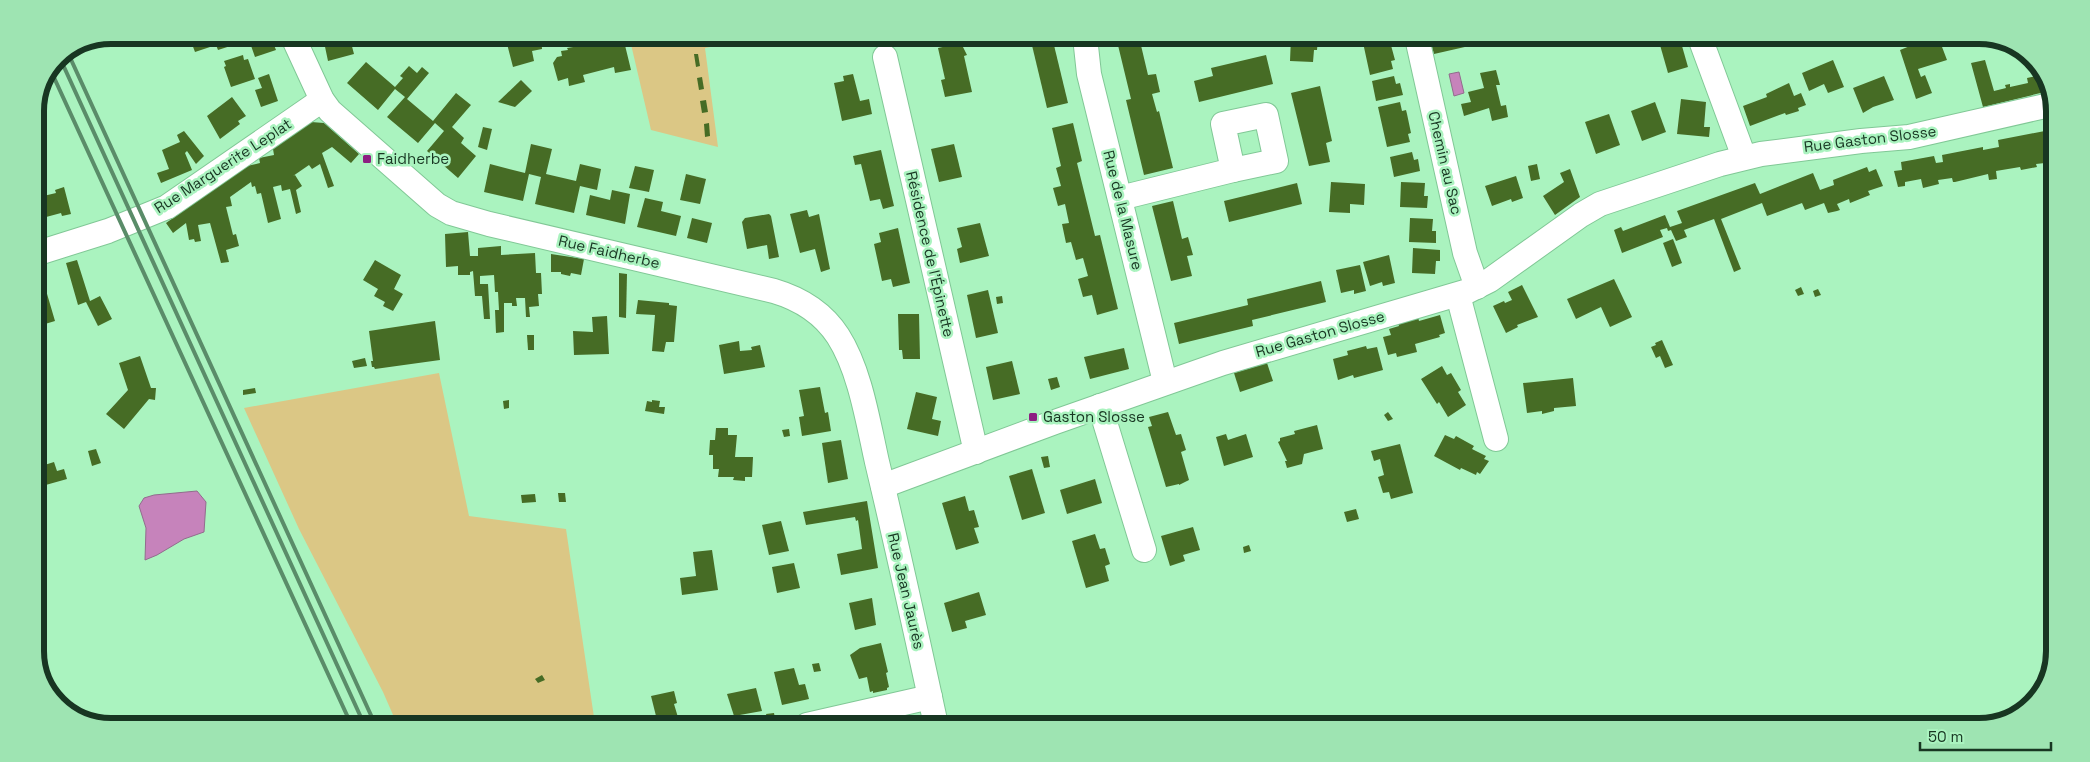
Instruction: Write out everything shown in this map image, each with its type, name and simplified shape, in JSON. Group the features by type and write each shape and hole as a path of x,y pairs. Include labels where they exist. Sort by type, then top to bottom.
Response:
{"street":[{"name":"Rue Faidherbe","path":"296,44 322,100 341,122 425,196 451,213 489,224 764,288 793,298 811,308 833,329 850,359 883,486"},
{"name":"Rue de la Masure","path":"1086,44 1089,74 1165,382"},
{"name":"Chemin au Sac","path":"1418,44 1465,253 1468,291 1496,438"},
{"path":"1702,44 1744,157"},
{"name":"Résidence de l’Épinette","path":"885,57 976,452"},
{"name":"Rue Marguerite Leplat","path":"44,251 108,231 166,207 322,100"},
{"name":"Rue Gaston Slosse","path":"883,486 1165,382 1256,352 1468,291 1490,280 1581,215 1600,204 1744,157 1861,140 1908,138 2046,106"},
{"path":"1120,198 1233,170"},
{"path":"1100,406 1144,550"},
{"name":"Rue Jean Jaurès","path":"883,486 935,718"},
{"path":"833,718 930,696"}],"shaded area":[{"path":"631,44 726,44 705,48 718,147 651,130"},
{"path":"1459,72 1464,93 1454,96 1449,74"},
{"path":"439,373 469,516 566,529 594,718 394,718 383,692 299,529 244,408"},
{"path":"197,491 206,502 204,532 184,539 145,560 146,528 139,506 144,498 154,495"}],"building":[{"path":"192,44 216,44 195,52"},
{"path":"237,44 218,50 216,45"},
{"path":"250,44 274,44 276,50 255,57"},
{"path":"324,44 351,44 354,54 328,61"},
{"path":"507,44 542,44 542,49 532,51 534,61 513,67"},
{"path":"592,44 625,44 631,70 615,73 614,67 583,75 585,82 569,86 568,78 558,81 553,63 557,57 562,56 561,51 568,50 567,48"},
{"path":"962,44 967,55 964,56 972,92 945,97 941,80 945,79 938,48"},
{"path":"1032,44 1054,44 1068,103 1047,108"},
{"path":"1118,44 1141,44 1148,75 1156,74 1160,92 1152,94 1157,112 1159,111 1173,168 1144,175 1126,100 1131,99"},
{"path":"1291,44 1318,44 1317,50 1314,50 1313,62 1290,61"},
{"path":"1363,44 1391,44 1395,60 1391,61 1393,69 1370,75"},
{"path":"1445,44 1478,44 1434,54 1432,47"},
{"path":"1681,44 1688,67 1668,73 1660,45"},
{"path":"1915,44 1941,44 1947,60 1918,69 1921,77 1925,75 1932,93 1916,99 1900,50"},
{"path":"694,54 698,54 700,66 696,67"},
{"path":"243,55 244,60 248,59 255,79 231,87 224,67 226,66 224,61"},
{"path":"1266,55 1273,84 1199,102 1194,81 1213,76 1211,68"},
{"path":"1833,60 1844,87 1828,93 1824,84 1809,91 1802,73"},
{"path":"1985,60 1994,91 2006,88 2005,85 2010,84 2010,87 2028,83 2027,78 2036,75 2044,92 1983,107 1971,63"},
{"path":"366,62 395,87 403,78 400,76 409,66 417,73 422,67 429,73 407,99 433,121 456,93 471,105 452,127 464,138 461,143 476,156 458,178 427,151 444,131 435,123 418,143 387,117 405,97 395,89 378,110 347,83"},
{"path":"1496,70 1500,85 1496,85 1501,106 1506,105 1508,117 1492,121 1489,108 1464,116 1461,104 1471,102 1468,92 1484,88 1480,73"},
{"path":"269,74 278,101 261,107 255,90 262,88 258,78"},
{"path":"853,74 860,101 869,99 872,114 842,121 834,83 844,81 843,76"},
{"path":"1394,76 1396,84 1400,83 1403,95 1376,101 1372,81"},
{"path":"1884,76 1894,100 1873,107 1863,113 1853,88"},
{"path":"702,77 704,89 699,90 697,78"},
{"path":"521,80 532,91 515,107 498,102"},
{"path":"1789,83 1794,96 1801,93 1806,105 1798,108 1799,111 1786,115 1785,113 1750,126 1743,106 1767,97 1766,94"},
{"path":"1320,86 1332,141 1326,143 1330,162 1309,166 1291,93"},
{"path":"232,97 246,116 238,121 240,124 220,139 207,116"},
{"path":"1681,99 1706,102 1704,127 1710,127 1709,137 1677,134"},
{"path":"706,100 708,112 702,113 700,101"},
{"path":"1400,102 1402,111 1406,110 1411,133 1408,134 1410,142 1387,147 1378,107"},
{"path":"1655,102 1666,132 1642,141 1631,111"},
{"path":"1609,114 1620,145 1596,154 1585,122"},
{"path":"311,122 324,123 359,154 351,163 332,147 322,153 334,186 328,188 320,164 312,169 309,165 293,176 295,175 302,186 296,190 301,212 296,214 290,189 282,191 281,185 273,187 281,219 268,223 261,193 257,194 255,186 252,187 251,182 230,197 232,206 226,207 233,235 236,234 239,246 226,250 229,262 221,263 210,223 198,225 201,241 189,240 186,223 173,233 166,223 247,166 260,163 259,158 274,155 273,149"},
{"path":"709,123 710,136 705,137 704,124"},
{"path":"1073,123 1082,161 1077,163 1095,236 1100,235 1118,309 1097,315 1092,295 1083,297 1078,279 1088,276 1083,258 1076,260 1071,242 1066,243 1062,224 1069,223 1065,204 1058,206 1053,188 1061,186 1056,168 1061,166 1052,128"},
{"path":"483,127 492,129 487,150 478,147"},
{"path":"184,131 204,156 196,164 187,151 185,153 192,170 161,183 157,173 169,169 162,150 180,142 177,135"},
{"path":"2046,131 2046,156 2043,157 2045,163 2036,164 2037,167 2021,170 2020,167 1996,171 1997,179 1989,180 1988,174 1955,182 1953,182 1952,178 1938,180 1939,184 1923,188 1921,179 1905,182 1905,186 1898,187 1894,171 1902,170 1901,162 1934,156 1936,163 1943,162 1942,155 1983,147 1983,150 1999,147 1998,140"},
{"path":"531,144 552,149 546,174 576,181 580,164 601,169 597,190 580,186 574,213 535,204 541,177 529,174 523,201 484,192 490,164 525,173"},
{"path":"954,144 962,177 939,182 931,149"},
{"path":"881,150 894,206 883,209 880,199 870,201 861,164 855,165 853,156"},
{"path":"1412,152 1414,160 1418,159 1420,171 1394,177 1390,157"},
{"path":"1537,164 1540,179 1531,181 1528,166"},
{"path":"635,166 654,170 649,192 629,188"},
{"path":"1867,167 1869,172 1876,169 1883,186 1868,191 1870,195 1850,203 1849,199 1837,204 1840,210 1828,213 1824,203 1805,210 1802,203 1767,216 1762,203 1721,219 1741,269 1734,272 1714,219 1684,230 1687,237 1676,241 1671,230 1668,231 1667,228 1660,230 1663,237 1622,253 1614,230 1621,227 1623,231 1665,215 1670,227 1682,223 1677,211 1755,183 1760,194 1813,173 1820,190 1834,185 1833,180"},
{"path":"1570,169 1580,197 1555,215 1543,196 1564,182 1560,173"},
{"path":"686,174 706,179 700,204 680,200"},
{"path":"1516,176 1523,198 1512,202 1511,199 1492,206 1485,186"},
{"path":"1331,182 1365,184 1364,205 1350,204 1350,213 1329,212"},
{"path":"1401,182 1425,183 1424,196 1428,196 1427,208 1400,207"},
{"path":"1297,183 1302,204 1229,222 1224,201"},
{"path":"64,187 71,214 62,216 61,213 44,218 44,196 56,193 55,190"},
{"path":"612,190 630,194 625,224 586,215 590,195 610,200"},
{"path":"645,198 663,202 661,211 681,216 676,236 637,227"},
{"path":"1173,201 1182,239 1188,237 1193,255 1187,256 1192,276 1171,281 1152,206"},
{"path":"807,210 809,217 819,214 830,269 821,272 815,249 800,253 790,214"},
{"path":"769,214 779,257 769,259 767,245 747,249 742,222 745,218"},
{"path":"692,218 712,223 707,243 687,238"},
{"path":"1410,218 1433,219 1432,231 1436,231 1436,243 1409,242"},
{"path":"980,223 989,256 960,263 957,249 962,247 957,228"},
{"path":"898,228 910,283 893,287 891,279 882,281 874,244 881,242 879,233"},
{"path":"468,232 470,256 478,256 478,248 501,246 501,255 535,253 536,273 541,273 542,294 538,294 539,306 529,307 530,317 526,317 525,298 516,298 517,306 512,306 512,303 504,303 504,332 496,333 495,310 499,310 498,292 495,292 494,275 480,276 480,284 488,284 490,319 484,319 482,296 475,296 473,271 470,272 470,275 458,275 458,266 446,267 445,234"},
{"path":"1673,239 1682,263 1672,267 1663,243"},
{"path":"1413,248 1440,250 1440,261 1436,261 1435,274 1412,273"},
{"path":"551,254 584,259 581,275 571,273 570,276 561,274 561,272 551,272"},
{"path":"1389,255 1395,283 1383,286 1382,282 1370,286 1363,262"},
{"path":"77,260 90,301 100,296 112,319 98,326 86,302 78,305 66,263"},
{"path":"375,260 401,275 394,289 403,294 393,311 383,306 385,302 374,296 378,289 363,280"},
{"path":"1360,265 1366,291 1354,294 1354,290 1341,293 1336,270"},
{"path":"619,273 627,274 626,318 619,317"},
{"path":"1614,279 1632,317 1610,327 1601,307 1576,319 1567,299"},
{"path":"1321,281 1326,302 1252,320 1253,326 1179,344 1174,323 1248,305 1247,299"},
{"path":"1522,285 1538,317 1517,325 1518,327 1506,333 1493,306 1512,300 1508,292"},
{"path":"44,287 55,321 44,324"},
{"path":"1801,287 1804,294 1798,296 1795,290"},
{"path":"1818,289 1821,295 1815,297 1813,291"},
{"path":"988,290 998,333 976,338 967,295"},
{"path":"1002,296 1003,303 997,304 996,297"},
{"path":"638,300 669,303 669,305 677,306 674,342 666,342 664,352 652,351 655,315 636,314"},
{"path":"898,314 919,314 920,359 903,359 902,350 899,350"},
{"path":"1440,315 1445,333 1439,335 1440,337 1415,344 1417,352 1397,357 1396,353 1388,355 1383,337 1391,335 1389,329 1399,326 1398,323 1418,317 1419,321"},
{"path":"607,316 609,354 574,355 573,331 593,332 592,317"},
{"path":"435,321 440,360 375,369 372,367 369,331"},
{"path":"527,335 534,335 534,350 528,350"},
{"path":"1662,340 1673,365 1665,368 1660,356 1656,358 1651,347"},
{"path":"739,341 740,351 752,350 751,347 760,345 765,367 724,374 719,345"},
{"path":"1366,346 1367,349 1377,347 1383,370 1354,378 1353,375 1338,380 1333,359 1348,355 1347,351"},
{"path":"1124,348 1129,369 1090,379 1084,357"},
{"path":"140,356 151,388 156,388 155,400 149,399 124,429 106,414 128,390 119,363"},
{"path":"365,358 367,366 354,368 352,361"},
{"path":"1012,361 1020,394 993,400 986,367"},
{"path":"1267,363 1273,381 1240,392 1234,373"},
{"path":"1442,366 1447,375 1451,373 1461,390 1458,392 1466,405 1448,417 1421,379"},
{"path":"1057,377 1060,387 1051,390 1048,379"},
{"path":"1573,378 1576,406 1554,408 1554,411 1542,414 1542,411 1527,413 1523,383"},
{"path":"820,387 825,413 828,412 831,431 802,436 799,417 804,416 799,390"},
{"path":"255,388 256,393 243,395 243,390"},
{"path":"916,392 937,397 932,419 941,421 938,436 907,429"},
{"path":"509,400 509,408 504,409 503,401"},
{"path":"652,400 660,401 659,407 665,407 664,414 645,411 647,401 652,402"},
{"path":"1168,412 1176,435 1181,434 1186,450 1181,452 1189,480 1179,485 1166,487 1148,427 1152,426 1149,417"},
{"path":"1388,412 1393,419 1388,421 1384,415"},
{"path":"1317,425 1323,449 1304,454 1302,464 1287,468 1285,461 1287,461 1278,442 1280,438 1295,434 1294,431"},
{"path":"716,428 728,428 728,435 737,435 735,457 753,457 752,477 745,477 745,481 733,480 734,477 718,477 719,469 713,469 713,455 709,455 710,440 715,440"},
{"path":"789,429 790,436 784,437 782,430"},
{"path":"1226,434 1228,440 1246,434 1253,457 1224,466 1216,437"},
{"path":"1445,435 1454,439 1456,436 1474,446 1472,449 1486,456 1484,459 1489,461 1480,474 1477,472 1476,475 1461,468 1460,470 1434,456"},
{"path":"841,440 848,479 828,483 822,443"},
{"path":"1400,444 1413,493 1391,499 1389,492 1383,493 1378,477 1384,475 1380,459 1374,461 1371,451"},
{"path":"96,449 101,463 92,466 88,451"},
{"path":"1048,456 1050,467 1044,468 1041,457"},
{"path":"54,462 57,471 64,469 67,479 44,485 44,465"},
{"path":"1032,469 1045,513 1022,520 1009,476"},
{"path":"1095,479 1102,503 1067,514 1060,490"},
{"path":"558,493 565,493 566,502 559,502"},
{"path":"535,494 536,502 522,503 521,495"},
{"path":"965,496 969,511 974,510 979,527 974,528 979,543 956,550 942,503"},
{"path":"867,501 878,568 841,575 837,554 862,549 858,520 856,521 855,517 806,525 803,512"},
{"path":"1356,509 1359,519 1347,522 1344,512"},
{"path":"781,521 789,551 769,555 762,525"},
{"path":"1193,527 1200,550 1183,555 1185,561 1170,566 1161,536"},
{"path":"1095,534 1100,549 1105,548 1110,564 1105,566 1109,581 1086,588 1072,541"},
{"path":"1249,545 1251,551 1244,553 1243,547"},
{"path":"712,550 718,590 682,595 680,578 696,576 693,552"},
{"path":"794,563 800,588 777,593 772,567"},
{"path":"979,592 986,615 965,621 967,628 952,632 944,603"},
{"path":"872,598 876,625 855,630 849,603"},
{"path":"881,643 888,672 886,673 889,687 887,690 873,693 873,691 870,692 867,677 859,679 850,655 860,648"},
{"path":"819,663 821,671 814,672 812,664"},
{"path":"794,668 799,685 805,684 809,699 782,705 774,672"},
{"path":"542,675 545,680 538,683 535,679"},
{"path":"756,688 762,711 734,716 727,694"},
{"path":"674,691 677,703 674,704 678,718 656,718 651,696"},
{"path":"774,713 775,718 767,718 766,714"}],"railway":[{"path":"70,58 372,718"},
{"path":"63,65 361,718"},
{"path":"54,77 348,718"}],"place":[{"name":"Faidherbe","path":"367,159"},
{"name":"Gaston Slosse","path":"1033,417"}]}
